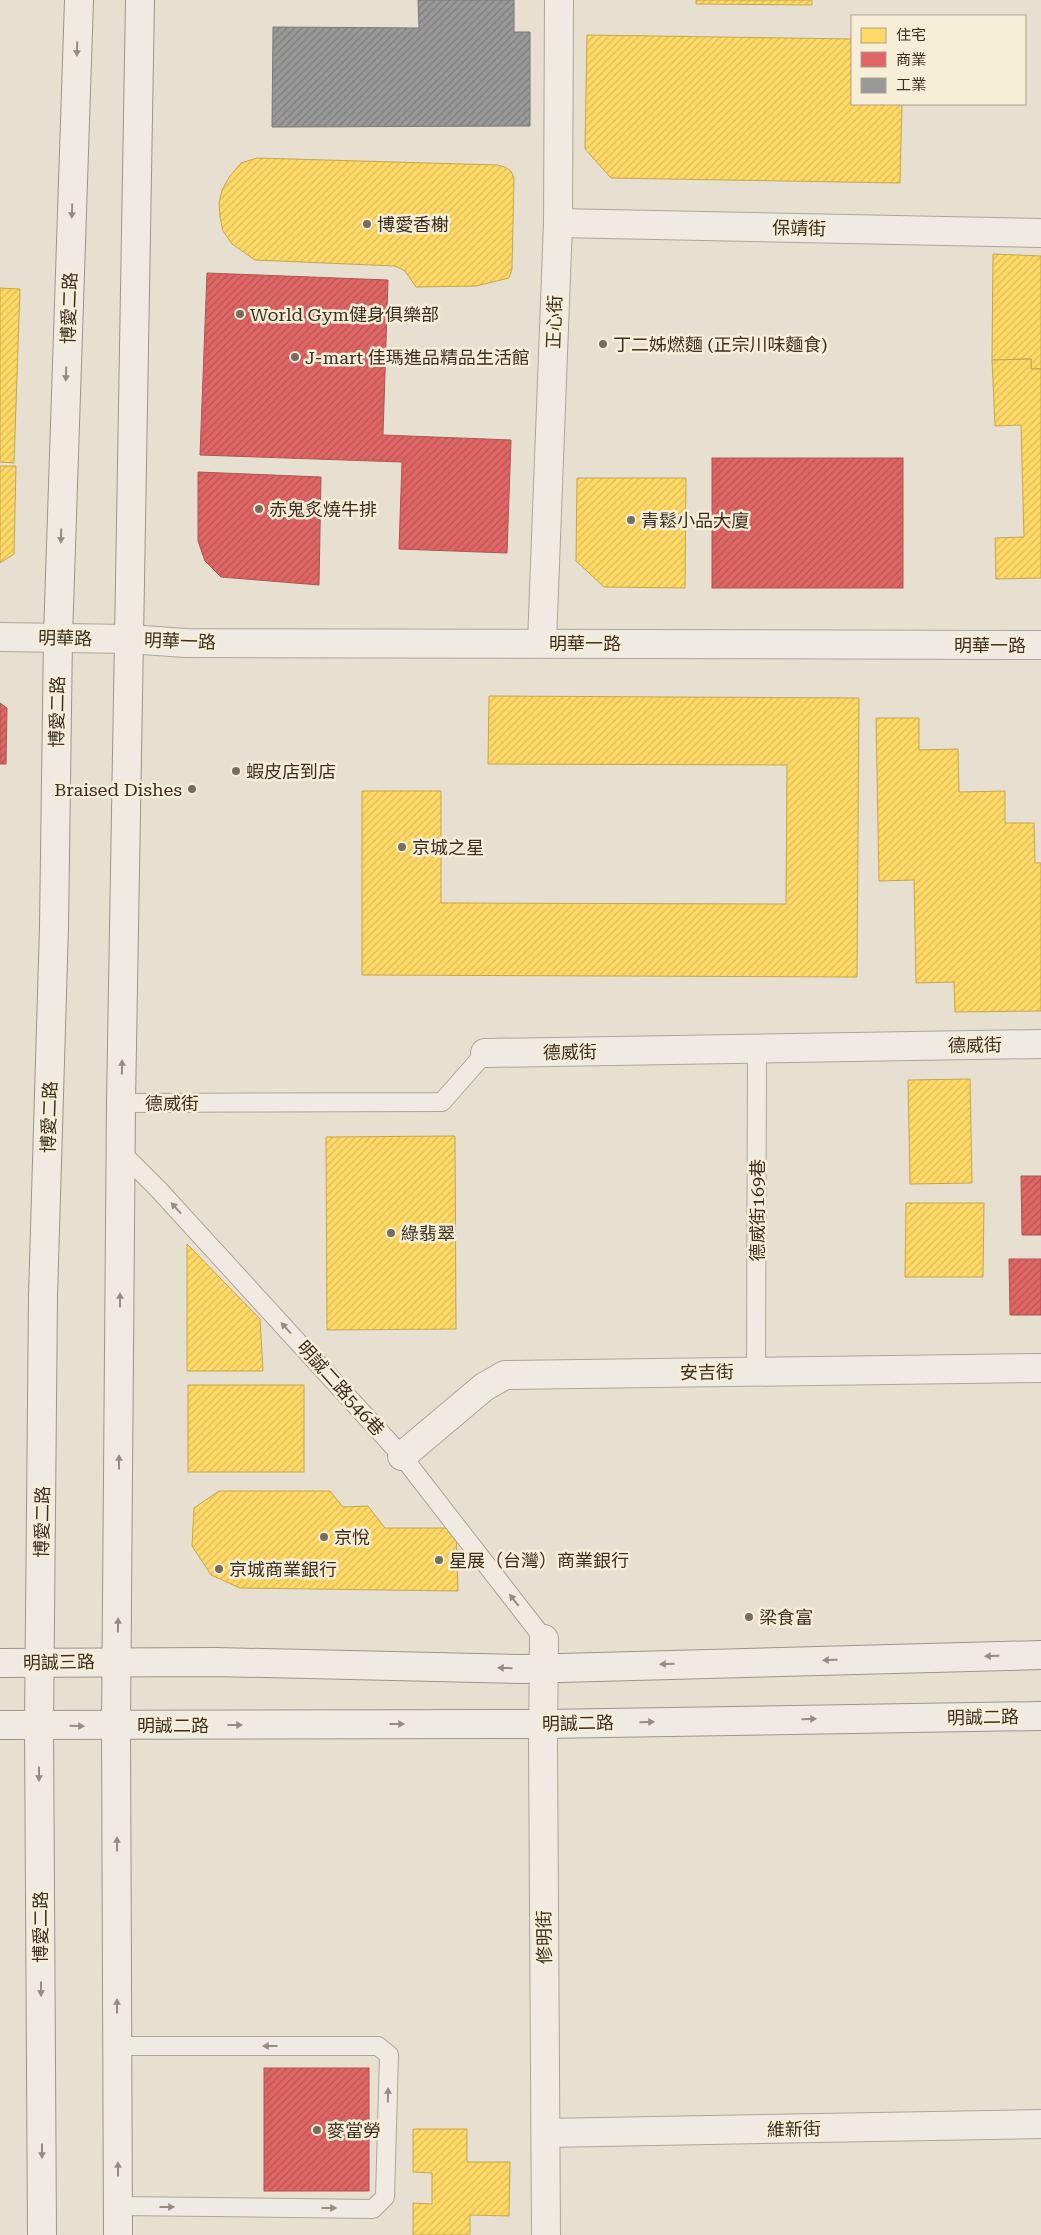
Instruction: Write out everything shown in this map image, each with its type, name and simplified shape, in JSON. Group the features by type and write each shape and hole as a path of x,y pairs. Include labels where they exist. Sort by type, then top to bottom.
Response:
{"street":[{"name":"博愛二路","path":"42,2235 39,1662 44,1296 54,927 58,637 79,0"},
{"path":"118,2235 116,1726 121,1103 140,0"},
{"name":"正心街","path":"542,643 558,223 559,0"},
{"name":"保靖街","path":"558,223 1041,233"},
{"name":"明華路","path":"0,637 129,639"},
{"name":"明華一路","path":"129,639 185,642 1041,645"},
{"name":"德威街","path":"485,1053 1041,1044"},
{"name":"安吉街","path":"402,1456 484,1387 505,1375 1041,1368"},
{"name":"修明街","path":"544,1638 546,2235"},
{"path":"117,1661 523,1669 1041,1655"},
{"name":"明誠三路","path":"0,1663 117,1661"},
{"name":"明誠二路","path":"116,1726 544,1724 1041,1716"},
{"path":"0,1725 116,1726"},
{"name":"維新街","path":"546,2134 1041,2124"}],"lane":[{"name":"德威街169巷","path":"756,1371 757,1049"},
{"name":"德威街","path":"121,1103 442,1102 485,1053"},
{"name":"明誠二路546巷","path":"122,1152 402,1456 544,1638"},
{"path":"117,2046 378,2046 389,2055 385,2197 373,2208 118,2206"}],"building: 住宅":[{"path":"696,0 812,0 812,5 696,4"},
{"path":"587,35 851,39 851,105 902,105 900,183 611,178 585,149"},
{"name":"博愛香榭","path":"257,158 497,165 505,167 511,171 514,178 512,269 509,278 476,286 416,287 405,271 395,266 255,260 232,244 223,231 219,203 222,190 230,176 241,163"},
{"path":"993,254 1041,256 1041,369 1031,369 1031,359 992,360"},
{"path":"0,288 20,289 14,463 0,462"},
{"path":"1031,359 1031,369 1041,369 1041,578 996,579 995,538 1024,537 1021,425 995,426 992,360"},
{"path":"0,466 16,466 14,554 0,563"},
{"name":"青鬆小品大廈","path":"577,478 686,478 685,588 604,587 576,561"},
{"name":"京城之星","path":"489,696 859,698 857,977 362,975 362,791 441,791 441,903 786,904 787,765 488,764"},
{"path":"876,718 919,718 919,750 958,749 959,792 1005,791 1005,823 1034,823 1035,863 1041,863 1041,1011 955,1012 954,982 916,983 914,880 879,881"},
{"path":"970,1079 972,1183 910,1184 908,1080"},
{"name":"綠翡翠","path":"455,1136 456,1329 327,1330 326,1137"},
{"path":"906,1203 984,1203 983,1277 905,1277"},
{"path":"187,1244 260,1319 263,1371 187,1371"},
{"path":"188,1385 304,1385 304,1472 188,1472"},
{"name":"京悅","path":"219,1491 330,1491 343,1507 368,1506 385,1528 456,1528 458,1591 240,1588 211,1575 192,1546 194,1508"},
{"path":"413,2129 467,2129 467,2162 510,2162 509,2216 470,2215 470,2235 413,2235 413,2203 432,2204 432,2173 413,2172"}],"building: 商業":[{"name":"J-mart 佳瑪進品精品生活館","path":"207,273 388,280 383,435 511,440 507,553 399,549 402,462 200,455"},
{"path":"712,458 903,458 903,588 712,588"},
{"name":"赤鬼炙燒牛排","path":"198,472 321,477 319,585 221,577 205,561 198,541"},
{"path":"0,703 7,708 6,764 0,764"},
{"path":"1021,1176 1041,1176 1041,1235 1022,1235"},
{"path":"1009,1259 1041,1259 1041,1315 1010,1315"},
{"name":"麥當勞","path":"264,2068 369,2068 369,2191 264,2191"}],"building: 工業":[{"path":"418,0 514,0 514,32 530,32 530,126 272,127 273,27 419,28"}],"place":[{"name":"博愛香榭","path":"367,224"},
{"name":"World Gym健身俱樂部","path":"240,314"},
{"name":"丁二姊燃麵 (正宗川味麵食)","path":"603,344"},
{"name":"J-mart 佳瑪進品精品生活館","path":"295,357"},
{"name":"赤鬼炙燒牛排","path":"259,509"},
{"name":"青鬆小品大廈","path":"631,520"},
{"name":"蝦皮店到店","path":"236,771"},
{"name":"Braised Dishes","path":"192,789"},
{"name":"京城之星","path":"402,847"},
{"name":"綠翡翠","path":"391,1233"},
{"name":"京悅","path":"324,1537"},
{"name":"星展（台灣）商業銀行","path":"439,1560"},
{"name":"京城商業銀行","path":"219,1569"},
{"name":"梁食富","path":"749,1617"},
{"name":"麥當勞","path":"317,2130"}]}
